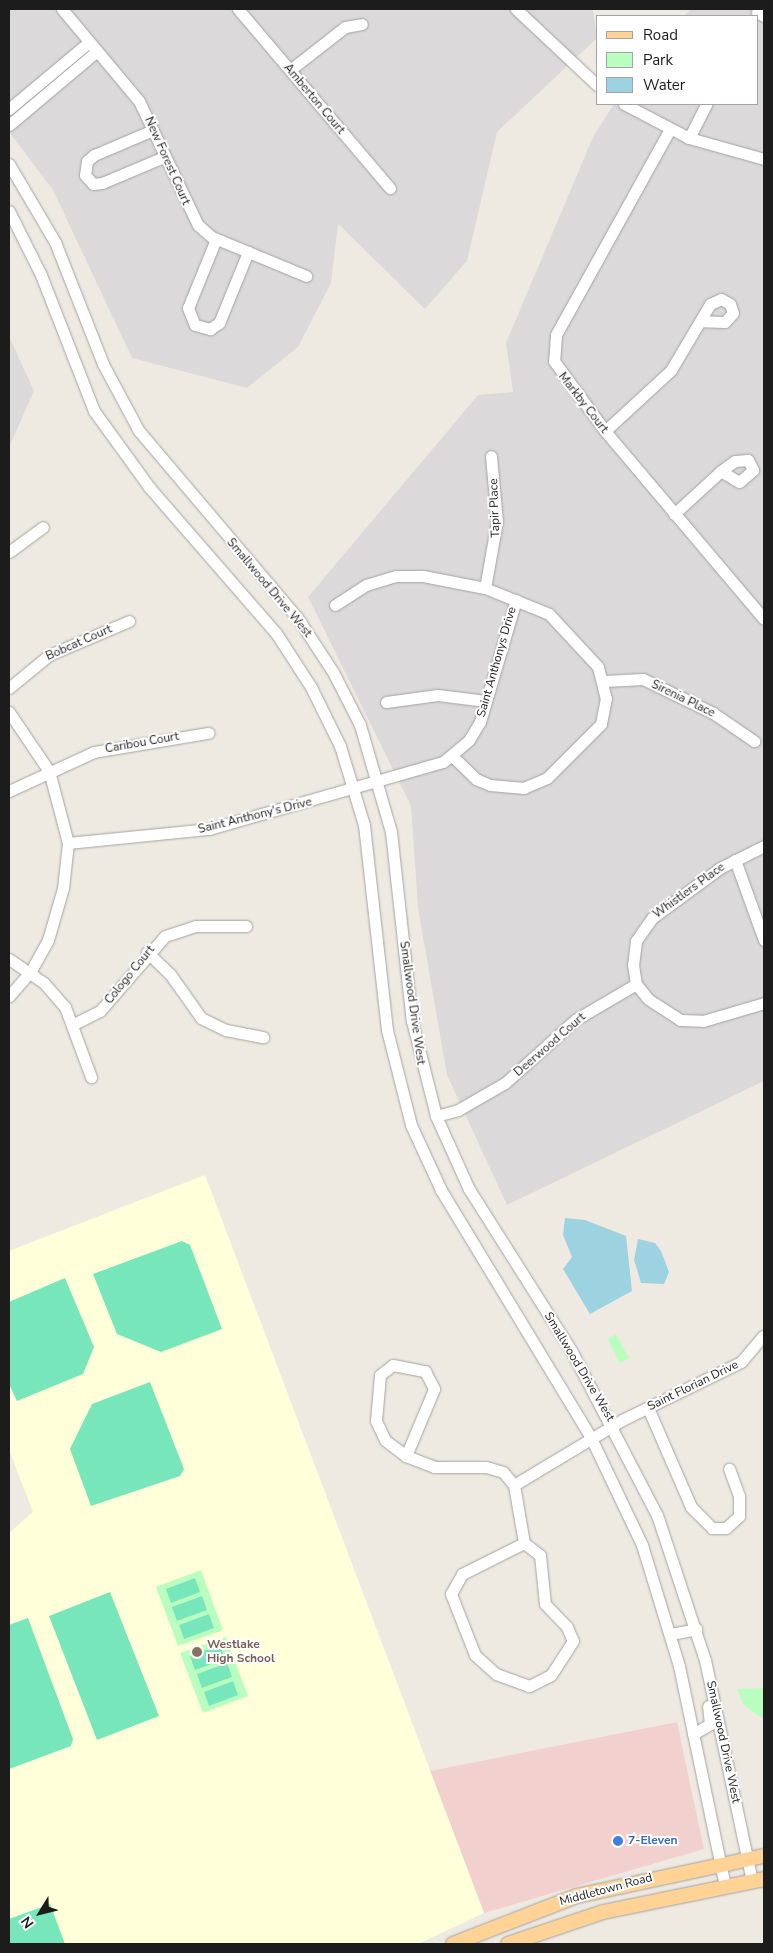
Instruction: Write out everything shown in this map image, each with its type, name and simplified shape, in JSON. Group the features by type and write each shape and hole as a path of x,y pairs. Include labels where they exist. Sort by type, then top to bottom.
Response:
{"main road":[{"name":"Middletown Road","path":"453,1944 577,1896 764,1856"},
{"name":"Middletown Road","path":"508,1944 603,1912 758,1880"}],"street":[{"name":"New Forest Court","path":"62,9 133,92 153,130 192,216 216,239 306,276"},
{"name":"Amberton Court","path":"238,9 390,188"},
{"path":"516,9 596,84"},
{"path":"290,70 345,27 362,24"},
{"path":"9,109 89,42"},
{"path":"9,125 97,51"},
{"path":"626,105 670,130 689,138 764,159"},
{"path":"689,138 706,105"},
{"path":"153,130 94,156 87,161 85,174 93,184 102,184 164,157"},
{"name":"Markby Court","path":"670,130 556,335 554,361 559,373 605,431 764,619"},
{"name":"Smallwood Drive West","path":"9,164 55,242 103,364 138,431 308,632 349,702 380,783 393,842 412,1021 436,1116 468,1189 614,1425 658,1515 697,1629 747,1859 758,1880"},
{"name":"Smallwood Drive West","path":"9,211 41,275 94,411 150,487 290,653 340,746 355,790 372,885 387,1030 411,1125 441,1190 591,1438 642,1545 671,1634 724,1886"},
{"path":"216,239 187,313 190,321 205,329 219,324 248,252"},
{"path":"605,431 670,370 702,321"},
{"name":"Tapir Place","path":"485,588 497,521 492,456"},
{"path":"674,514 721,471"},
{"path":"9,552 43,527"},
{"path":"335,605 366,585 396,576 423,576 485,588 516,600 558,621 590,655 604,681 601,724 568,759 537,783 517,789 490,785 476,779 452,756"},
{"name":"Saint Anthonys Drive","path":"380,783 434,767 452,756 474,732 486,701 516,600"},
{"name":"Bobcat Court","path":"9,688 49,655 129,621"},
{"name":"Sirenia Place","path":"604,681 642,679 713,713 754,741"},
{"path":"386,702 438,695 486,701"},
{"path":"9,712 49,771 68,843 58,910 30,972 9,996"},
{"name":"Caribou Court","path":"9,791 49,771 111,747 208,733"},
{"name":"Saint Anthony's Drive","path":"68,843 209,829 380,783"},
{"name":"Whistlers Place","path":"636,984 634,948 645,926 688,889 734,860 764,846"},
{"path":"734,860 764,940"},
{"name":"Cologo Court","path":"74,1024 100,1011 147,952 161,939 185,928 246,926"},
{"path":"147,952 206,1021 226,1030 263,1037"},
{"path":"9,958 30,972 55,993 74,1024 91,1077"},
{"path":"636,984 656,1006 685,1021 712,1018 764,1003"},
{"name":"Deerwood Court","path":"436,1116 458,1110 505,1083 576,1020 636,984"},
{"name":"Saint Florian Drive","path":"514,1485 614,1425 741,1362 763,1336"},
{"path":"406,1456 434,1389 425,1371 393,1365 380,1375 376,1422 385,1440 406,1456 439,1468 493,1468 514,1485 524,1543 540,1555 542,1596 570,1632 572,1645 551,1675 529,1686 496,1674 475,1655 456,1613 451,1594 454,1584 462,1574 524,1543"},
{"path":"648,1408 691,1507 712,1528 726,1528 738,1516 739,1496 729,1469"},
{"path":"671,1634 697,1629 695,1648 711,1718 707,1728 693,1734"}],"shaded area":[{"path":"9,9 593,9 596,39 497,132 467,261 425,309 338,224 331,283 298,347 247,388 132,358 53,190 9,132"},
{"path":"691,9 764,9 764,1081 507,1205 447,1075 418,908 411,806 308,597 478,395 513,392 506,343 593,137 613,105 758,105 758,15 685,15"},
{"path":"9,336 34,391 9,447"},
{"name":"Westlake High School","path":"205,1175 484,1913 418,1944 9,1944 9,1533 33,1512 9,1450 9,1251"},
{"path":"677,1722 704,1849 484,1913 430,1771"}],"green space":[{"path":"182,1241 190,1245 222,1329 161,1352 117,1334 93,1274"},
{"path":"65,1278 94,1347 83,1374 17,1401 9,1384 9,1302"},
{"path":"616,1334 629,1358 619,1363 608,1339"},
{"path":"150,1382 184,1469 180,1476 91,1506 70,1449 92,1404"},
{"path":"201,1570 223,1630 178,1646 156,1587"},
{"path":"195,1578 200,1592 171,1603 166,1589"},
{"path":"110,1592 159,1716 97,1740 49,1616"},
{"path":"202,1596 207,1610 177,1621 172,1607"},
{"path":"209,1614 214,1628 184,1639 179,1625"},
{"path":"28,1618 73,1739 71,1746 9,1769 9,1625"},
{"path":"226,1637 248,1696 203,1713 180,1653"},
{"path":"220,1645 225,1659 195,1670 190,1656"},
{"path":"227,1663 232,1677 202,1688 197,1674"},
{"path":"233,1681 238,1695 209,1706 204,1692"},
{"path":"764,1688 764,1717 760,1717 743,1704 737,1689"},
{"path":"50,1904 65,1944 9,1944 9,1919"}],"water":[{"path":"565,1218 585,1220 626,1236 632,1291 590,1314 563,1269 572,1257 563,1235"},
{"path":"638,1239 655,1243 661,1251 669,1272 664,1284 641,1283 634,1260"}],"place":[{"name":"Westlake High School","path":"197,1652"},
{"name":"7-Eleven","path":"618,1841"}]}
